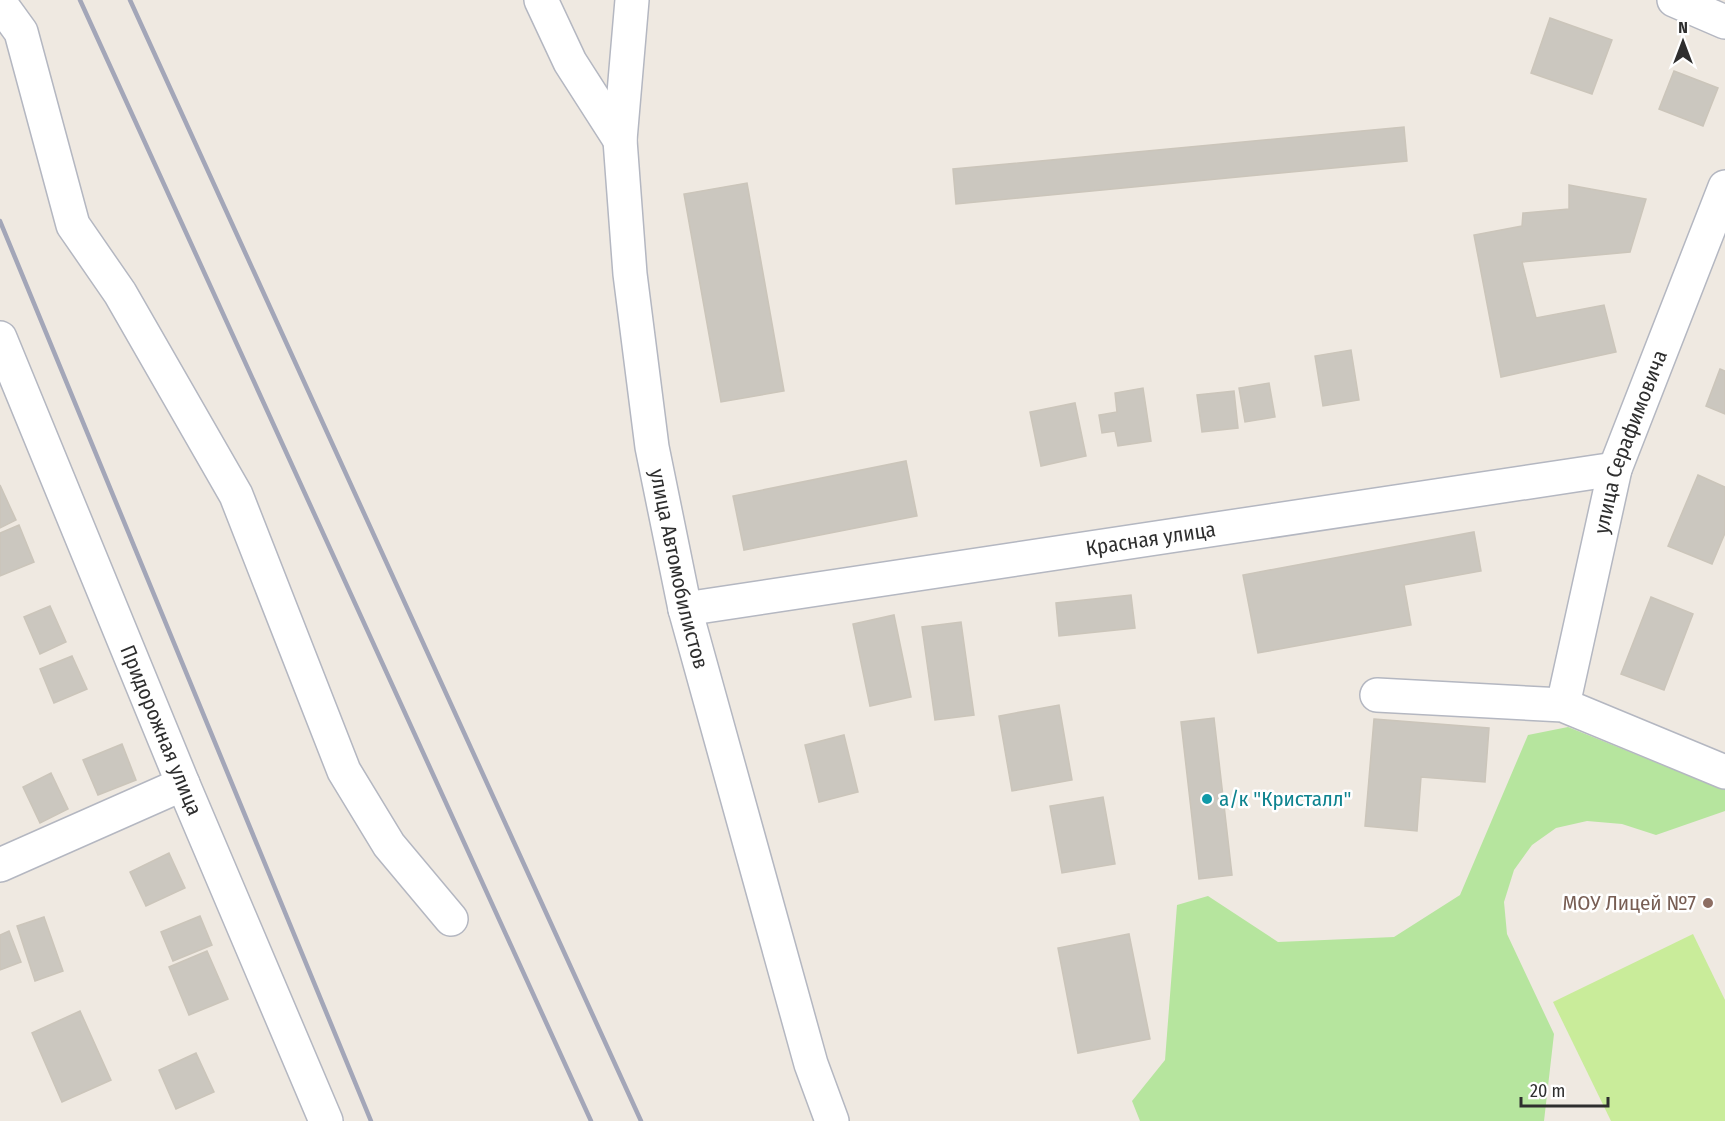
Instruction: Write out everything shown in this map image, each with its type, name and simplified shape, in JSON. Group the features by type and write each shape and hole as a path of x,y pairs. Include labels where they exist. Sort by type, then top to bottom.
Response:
{"street":[{"path":"541,0 570,62 620,140"},
{"name":"улица Автомобилистов","path":"632,0 620,140 630,274 652,447 685,609 811,1064 832,1121"},
{"path":"1674,0 1725,22"},
{"path":"0,3 21,32 73,225 120,293 236,495 344,771 389,845 451,918"},
{"name":"улица Серафимовича","path":"1563,705 1615,469 1725,187"},
{"name":"Придорожная улица","path":"0,338 183,784 326,1121"},
{"name":"Красная улица","path":"685,609 1615,469"},
{"path":"1377,695 1563,705 1725,772"},
{"path":"0,865 183,784"}],"green space":[{"path":"1568,727 1725,790 1725,811 1656,835 1622,824 1587,821 1556,828 1532,845 1514,870 1504,902 1507,934 1554,1034 1544,1121 1140,1121 1132,1101 1165,1060 1177,905 1208,896 1278,942 1394,937 1460,895 1528,735"},
{"path":"1693,934 1725,1000 1725,1121 1611,1121 1553,1002"}],"building":[{"path":"1550,18 1612,40 1592,94 1531,73"},
{"path":"1674,71 1718,88 1703,126 1659,109"},
{"path":"1404,127 1407,161 956,204 953,169"},
{"path":"747,183 784,391 721,402 684,194"},
{"path":"1569,185 1646,199 1630,252 1522,262 1536,318 1604,305 1616,352 1501,377 1474,235 1522,226 1523,213 1569,209"},
{"path":"1351,350 1359,400 1323,406 1315,356"},
{"path":"1720,369 1725,371 1725,414 1706,406"},
{"path":"1269,383 1275,417 1245,422 1239,388"},
{"path":"1143,388 1151,441 1118,446 1115,431 1102,433 1099,415 1117,412 1115,393"},
{"path":"1234,391 1238,428 1202,432 1197,395"},
{"path":"1075,403 1086,456 1041,466 1030,412"},
{"path":"906,461 917,516 744,550 733,496"},
{"path":"1698,475 1725,487 1725,533 1712,564 1668,546"},
{"path":"0,485 16,520 0,528"},
{"path":"19,525 34,562 0,576 0,533"},
{"path":"1474,532 1481,571 1404,585 1411,625 1258,653 1243,575"},
{"path":"1131,595 1135,628 1059,636 1056,603"},
{"path":"1651,597 1693,614 1664,690 1621,674"},
{"path":"50,606 66,642 40,654 24,617"},
{"path":"894,615 911,697 870,706 853,624"},
{"path":"961,622 974,715 935,720 922,627"},
{"path":"72,656 87,689 54,703 40,669"},
{"path":"1059,705 1072,780 1012,791 999,716"},
{"name":"а/к \"Кристалл\"","path":"1214,718 1232,875 1199,879 1181,722"},
{"path":"1374,719 1489,728 1485,782 1421,777 1417,831 1365,826"},
{"path":"844,735 858,792 819,802 805,745"},
{"path":"122,744 136,780 98,795 83,760"},
{"path":"51,773 68,809 40,823 23,787"},
{"path":"1103,797 1115,864 1062,873 1050,806"},
{"path":"169,853 185,888 146,906 130,872"},
{"path":"200,916 212,945 173,961 161,932"},
{"path":"44,917 63,971 35,981 17,926"},
{"path":"9,931 21,962 0,970 0,935"},
{"path":"1129,934 1150,1039 1078,1053 1058,948"},
{"path":"207,951 228,999 189,1015 169,967"},
{"path":"80,1011 111,1080 62,1102 32,1033"},
{"path":"196,1053 214,1092 176,1109 159,1070"}],"railway":[{"path":"80,0 591,1121"},
{"path":"130,0 641,1121"},
{"path":"0,221 371,1121"}],"place":[{"name":"а/к \"Кристалл\"","path":"1207,799"},
{"name":"МОУ Лицей №7","path":"1708,903"}]}
